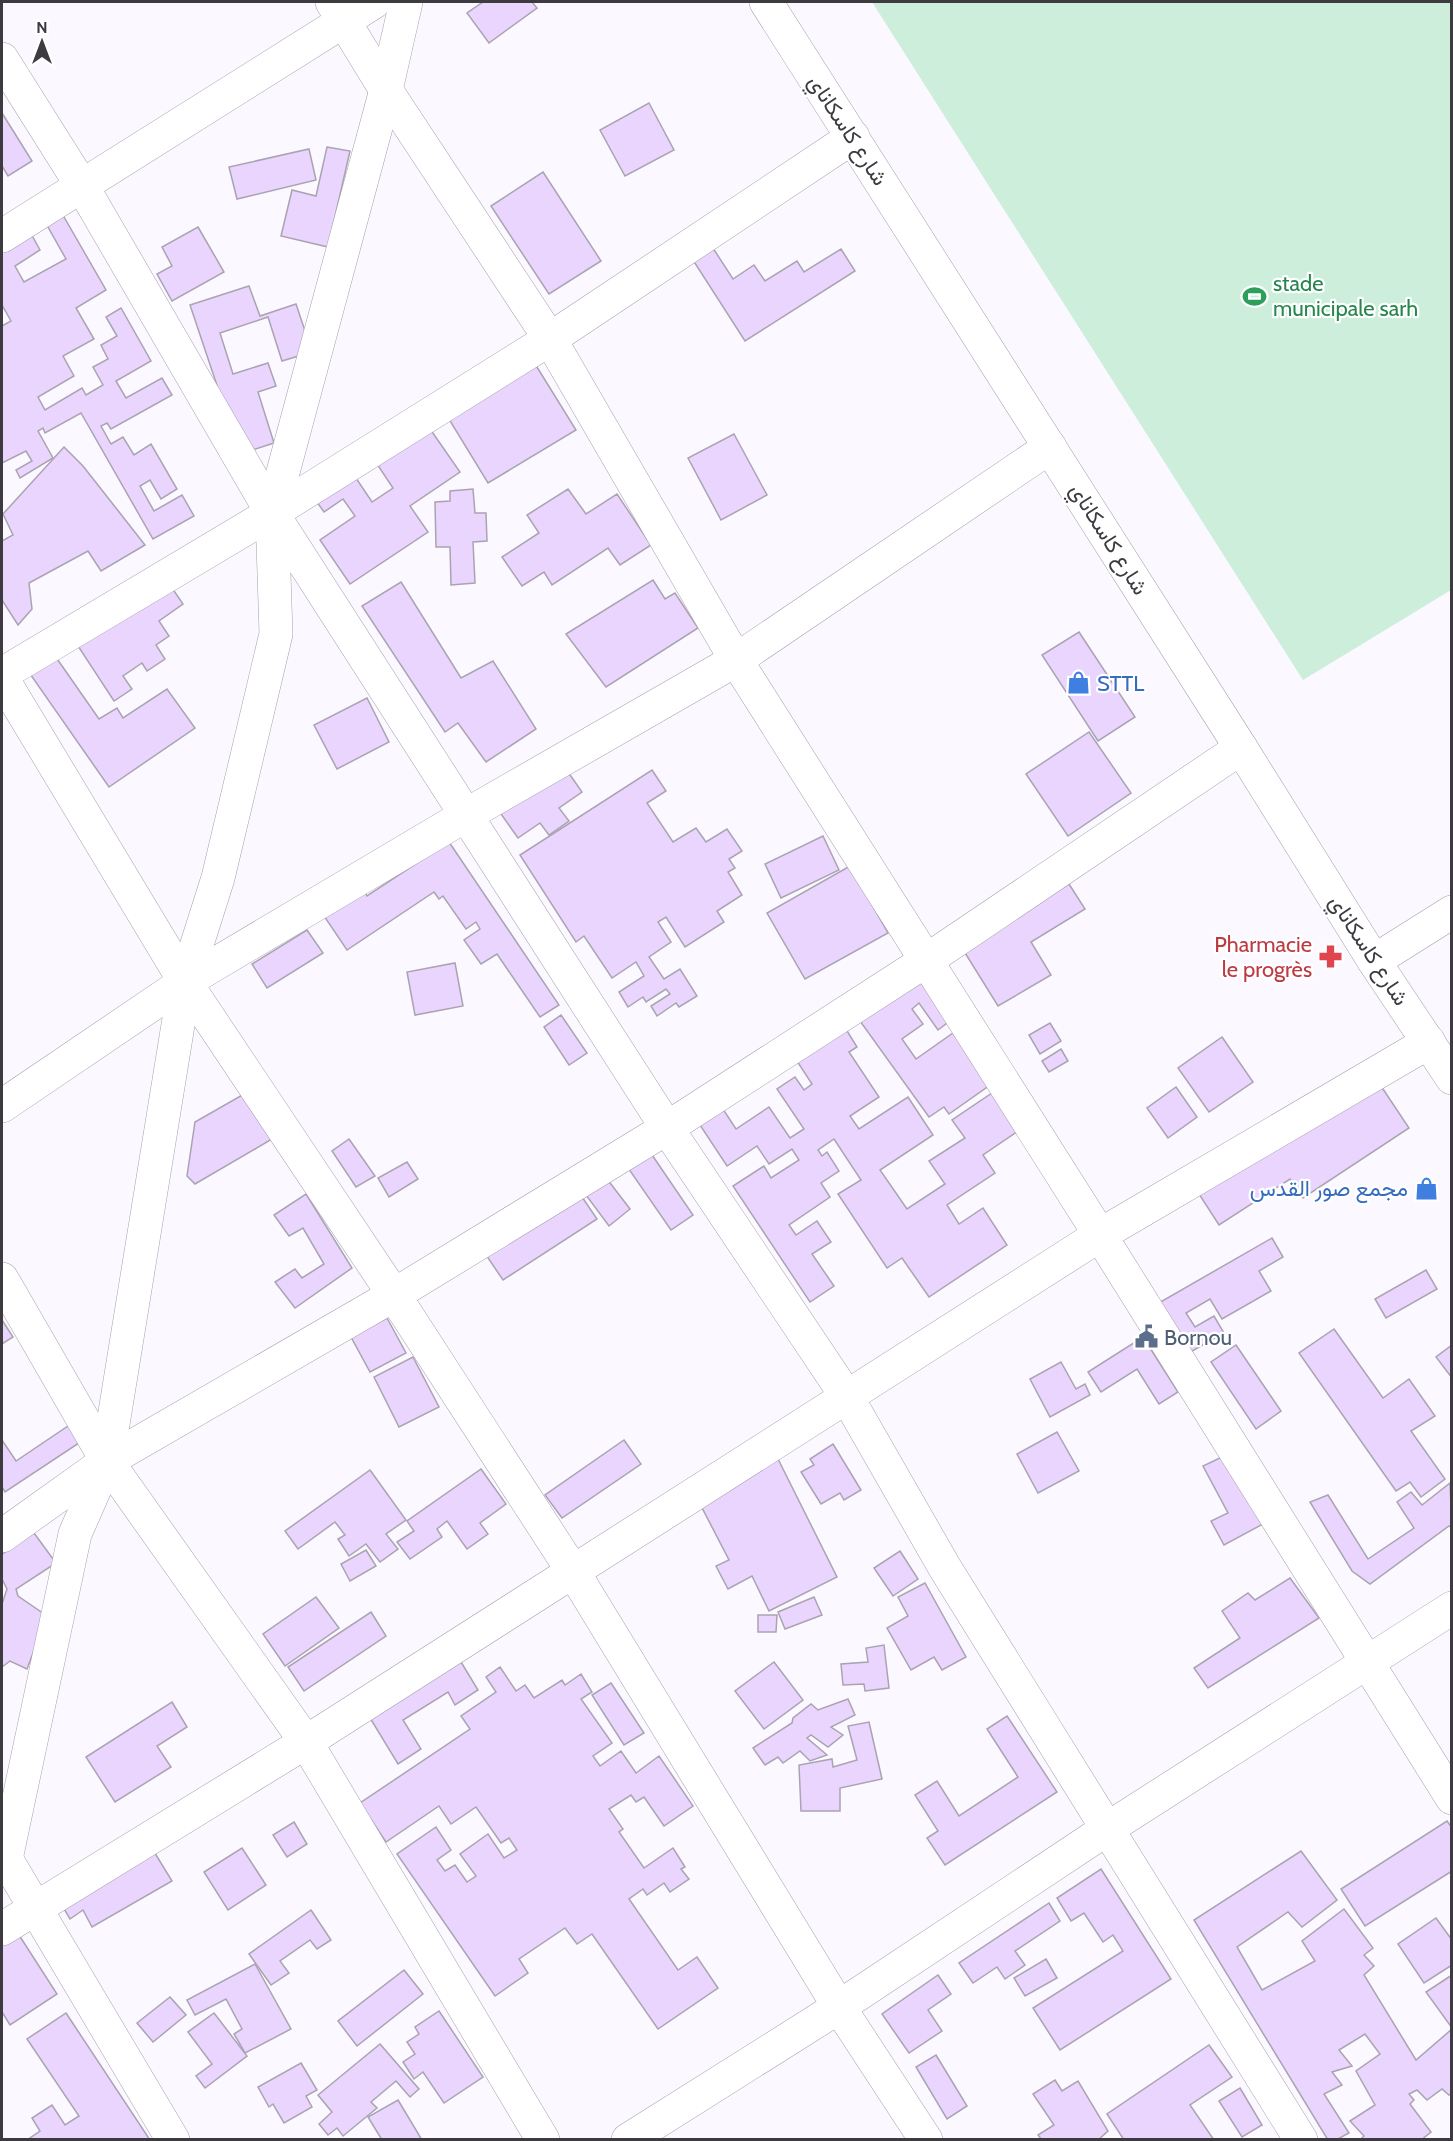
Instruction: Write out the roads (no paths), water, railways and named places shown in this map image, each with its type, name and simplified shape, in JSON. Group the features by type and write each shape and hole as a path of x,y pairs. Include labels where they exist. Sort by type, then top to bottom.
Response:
{"street":[{"path":"2,236 82,186 338,11 374,2"},
{"path":"173,2139 33,1908 4,1855 75,1534 107,1461 185,982 218,878 276,634 272,513 386,90 406,2"},
{"name":"شارع كاسكاناي","path":"766,2 1241,747 1374,961 1452,1078"},
{"path":"338,11 386,90 550,339 736,660 1100,1235 1364,1662 1452,1798"},
{"path":"2,59 82,186 272,513 468,814 667,1128 847,1397 945,1568 1301,2139"},
{"path":"853,137 550,339 272,513 2,676 185,982 394,1295 574,1573 838,2007 926,2139"},
{"path":"2,1106 185,982 468,814 736,660 1050,447"},
{"path":"2,1536 107,1461 394,1295 667,1128 927,960 1241,747"},
{"path":"1374,961 1452,912"},
{"path":"2,1929 306,1742 574,1573 1100,1235 1429,1042"},
{"path":"2,1279 107,1461 306,1742 543,2139"},
{"path":"628,2139 838,2007 1107,1829 1364,1662 1452,1608"}],"place":[{"name":"stade municipale sarh","path":"1255,296"},
{"name":"STTL","path":"1079,683"},
{"name":"Pharmacie le progrès","path":"1330,957"},
{"name":"مجمع صور القدس","path":"1426,1188"},
{"name":"Bornou","path":"1146,1337"}]}
